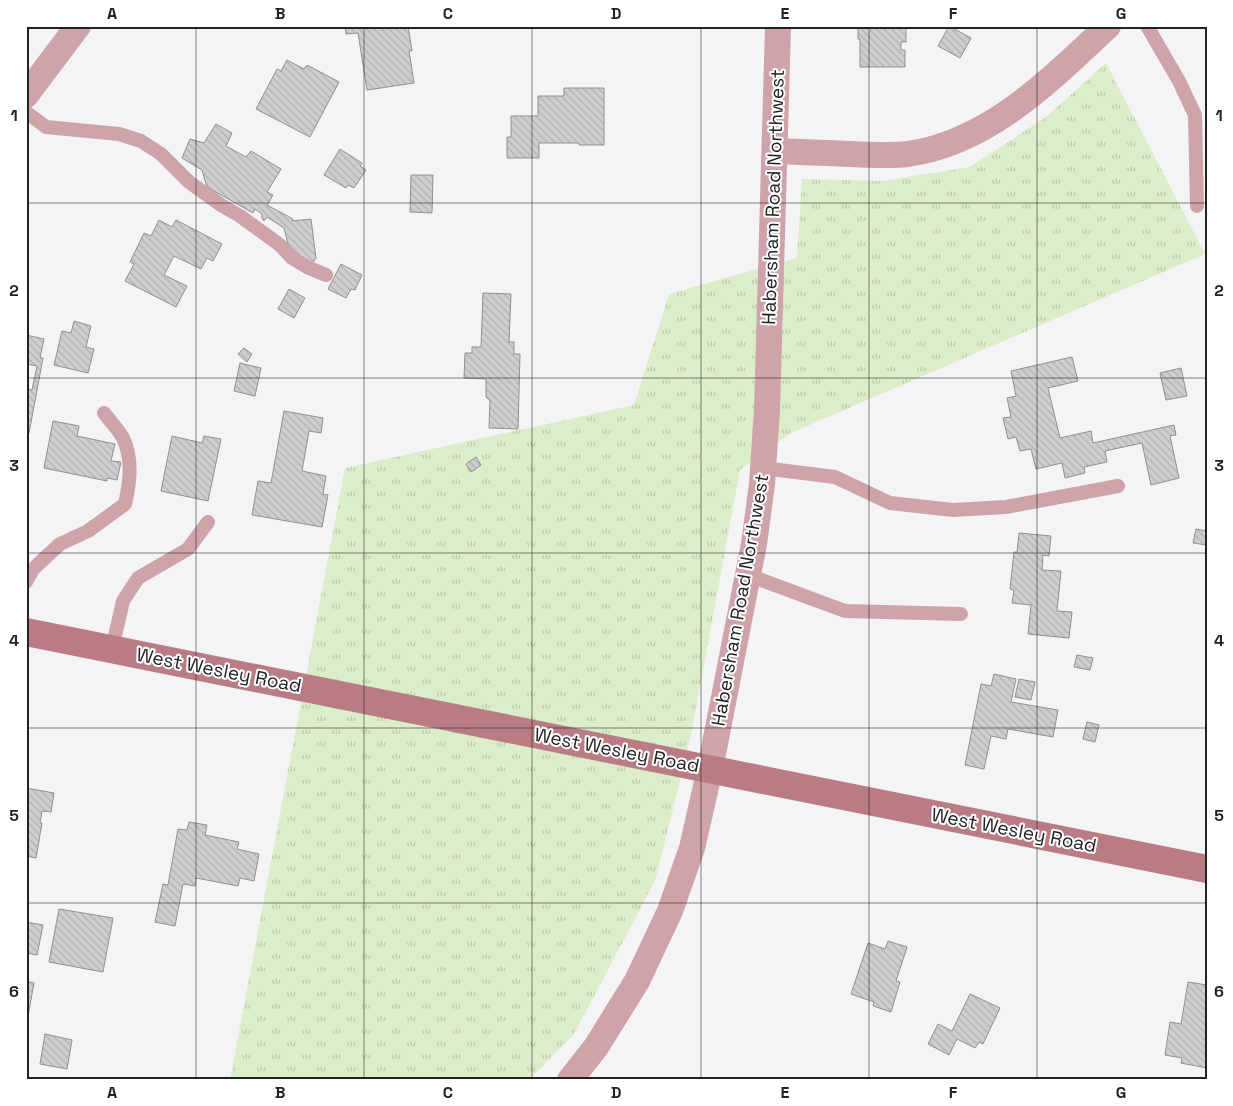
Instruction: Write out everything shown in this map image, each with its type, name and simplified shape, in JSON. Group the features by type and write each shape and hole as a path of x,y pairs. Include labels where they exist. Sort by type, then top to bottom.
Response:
{"street":[{"path":"26,95 78,26"},
{"name":"Habersham Road Northwest","path":"570,1080 596,1047 637,981 670,911 692,848 710,769 754,544 763,468 767,410 778,26"},
{"path":"774,151 881,155 908,154 952,144 993,124 1054,76 1108,26"},
{"name":"West Wesley Road","path":"26,632 1207,869"}],"lane":[{"path":"1147,26 1179,81 1195,115 1196,206"},
{"path":"26,112 46,127 119,134 141,141 161,154 189,182 280,245 292,258 326,275"},
{"path":"26,582 33,569 60,544 88,530 125,504 130,462 123,438 104,413"},
{"path":"763,468 835,477 890,502 953,510 1006,507 1118,486"},
{"path":"112,649 123,601 138,578 188,549 208,522"},
{"path":"748,575 845,611 961,614"}],"green space":[{"path":"1106,63 1205,254 791,433 740,470 690,740 655,881 574,1034 529,1080 230,1080 345,468 634,405 669,294 797,258 802,179 882,181 970,167 1046,117"}],"building":[{"path":"345,26 408,26 412,51 409,51 414,83 367,90 358,33 346,34"},
{"path":"858,26 906,26 906,42 901,42 901,50 905,50 905,67 860,67"},
{"path":"949,26 971,38 960,58 938,46"},
{"path":"287,60 304,69 307,65 339,82 310,137 256,109 277,69 281,71"},
{"path":"564,88 604,88 604,145 539,143 539,158 507,158 507,137 511,137 511,116 538,116 538,96 564,96"},
{"path":"216,124 232,133 226,146 246,157 251,151 281,169 267,192 273,195 267,205 293,219 292,221 311,219 316,258 312,264 290,252 284,228 267,217 264,221 262,214 255,209 253,213 207,187 202,170 182,158 190,139 204,143"},
{"path":"340,149 362,163 360,166 366,170 354,188 348,185 346,188 324,175"},
{"path":"411,175 433,175 432,213 410,212"},
{"path":"159,220 172,227 176,220 222,244 213,261 207,258 201,269 174,256 164,275 187,286 176,307 125,281 134,264 130,262 144,233 151,236"},
{"path":"341,264 362,275 355,290 351,289 346,298 328,289"},
{"path":"289,289 305,298 294,318 278,309"},
{"path":"483,293 511,294 509,342 514,342 514,354 520,354 518,429 489,428 490,401 486,397 486,379 464,378 465,353 472,353 472,347 481,347"},
{"path":"74,321 91,326 86,347 94,349 88,373 54,365 62,331 71,333"},
{"path":"26,335 44,339 40,358 43,358 29,433 26,433 26,389 32,390 37,366 26,364"},
{"path":"244,348 252,354 247,362 238,354"},
{"path":"1072,357 1078,381 1048,388 1060,438 1091,431 1093,443 1174,425 1176,435 1170,436 1179,478 1151,485 1142,443 1105,451 1107,462 1084,467 1085,473 1065,478 1062,463 1036,469 1031,449 1020,451 1016,437 1008,439 1003,418 1011,417 1007,398 1016,396 1011,371"},
{"path":"240,363 261,368 255,396 234,391"},
{"path":"1181,368 1187,396 1166,400 1160,373"},
{"path":"284,411 323,418 321,433 309,431 302,471 326,476 323,494 328,495 322,527 252,515 258,481 271,483"},
{"path":"53,421 79,426 77,436 115,444 111,461 121,462 117,480 107,478 107,481 44,468"},
{"path":"172,436 202,443 204,436 221,439 208,501 161,491"},
{"path":"476,457 481,465 471,472 466,464"},
{"path":"1196,529 1207,531 1207,545 1193,543"},
{"path":"1019,533 1051,536 1049,556 1043,555 1042,570 1061,571 1057,611 1072,612 1069,638 1028,634 1031,605 1012,603 1014,590 1010,589 1014,552 1017,552"},
{"path":"1077,655 1093,658 1090,670 1074,667"},
{"path":"994,674 1016,679 1011,702 1058,710 1053,737 1008,729 1006,739 991,736 984,769 965,765 981,684 991,686"},
{"path":"1019,679 1035,682 1031,700 1015,697"},
{"path":"1087,722 1099,725 1095,742 1083,739"},
{"path":"26,788 54,793 51,812 42,811 40,823 42,823 36,858 26,856"},
{"path":"189,822 207,825 205,835 239,842 237,849 259,854 254,881 240,878 238,886 196,878 195,886 183,884 175,926 155,922 163,884 168,885 178,829 187,830"},
{"path":"59,909 113,918 103,972 49,962"},
{"path":"26,922 43,925 37,955 26,953"},
{"path":"888,941 907,947 896,981 900,982 891,1012 873,1006 874,1002 851,994 868,943 885,949"},
{"path":"26,981 34,983 27,1022 26,1022"},
{"path":"1188,982 1207,985 1207,1068 1181,1063 1182,1058 1165,1055 1170,1022 1181,1024"},
{"path":"970,994 1000,1008 983,1044 979,1042 975,1048 957,1039 949,1055 928,1044 938,1024 952,1031"},
{"path":"45,1034 72,1040 67,1069 40,1064"}]}
